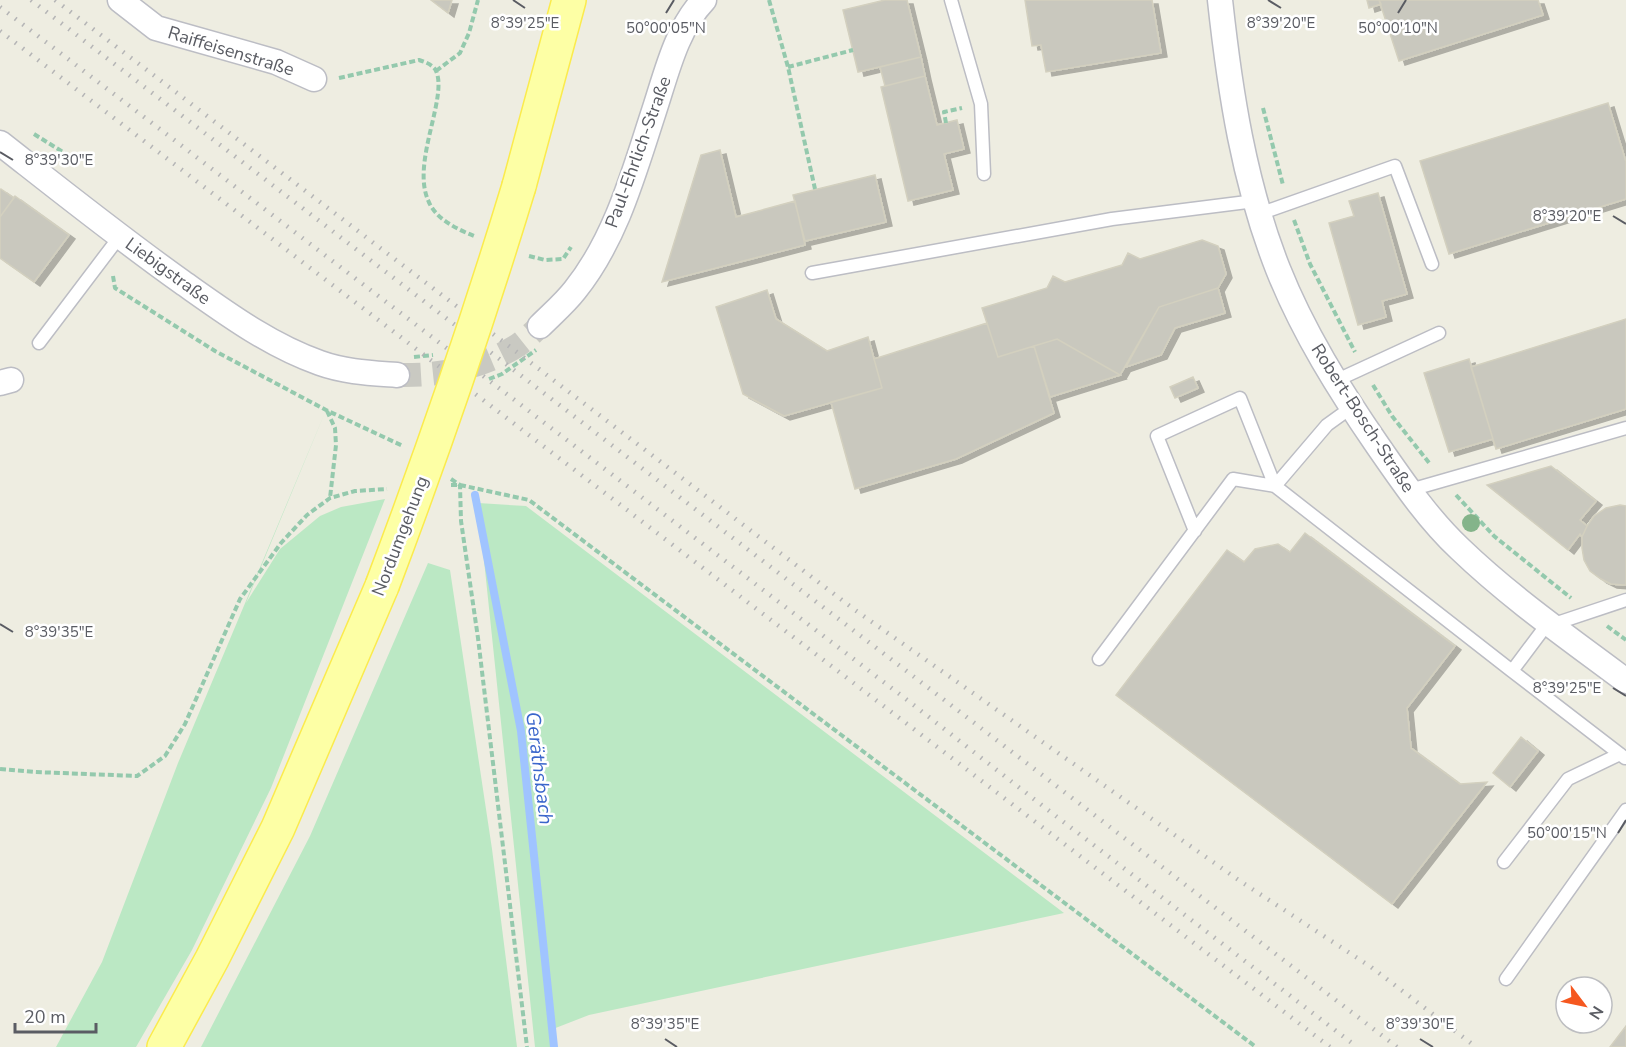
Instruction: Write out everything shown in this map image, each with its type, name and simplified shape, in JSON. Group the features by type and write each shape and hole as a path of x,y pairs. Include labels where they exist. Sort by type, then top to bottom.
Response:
{"main road":[{"name":"Nordumgehung","path":"165,1047 278,828 382,586 413,506 479,316 519,186 569,0"}],"street":[{"name":"Raiffeisenstraße","path":"120,0 156,28 276,62 314,79"},
{"name":"Paul-Ehrlich-Straße","path":"540,326 575,290 592,265 614,224 673,56 688,23 704,0"},
{"name":"Robert-Bosch-Straße","path":"1220,0 1233,109 1257,208 1278,270 1335,381 1410,490 1437,525 1460,549 1549,624 1626,681"},
{"name":"Liebigstraße","path":"0,143 120,236 236,321 292,352 322,364 352,371 397,375"}],"lane":[{"path":"951,0 981,104 984,174"},
{"path":"812,273 1112,219 1257,208 1395,166 1432,264"},
{"path":"39,343 120,236"},
{"path":"1335,381 1438,333"},
{"path":"1195,531 1157,436 1240,398 1275,486"},
{"path":"1275,486 1327,425 1352,407"},
{"path":"1410,490 1626,428"},
{"path":"1099,659 1233,479 1275,486 1623,757"},
{"path":"1512,671 1549,624 1626,600"},
{"path":"1504,862 1568,778 1623,757"},
{"path":"1506,979 1626,810"}],"path":[{"path":"436,71 460,53 469,33 478,0"},
{"path":"769,0 788,67 815,189"},
{"path":"788,67 853,50"},
{"path":"946,123 944,112 981,104"},
{"path":"326,410 334,428 336,444 330,498"},
{"path":"448,485 460,485 529,500 1256,1047"},
{"path":"0,769 137,776 165,756 184,724 240,599 281,543 307,515 330,498 355,491 390,489"}],"green space":[{"path":"326,410 246,603 280,549 320,516 341,507 385,499 271,788 192,950 136,1047 56,1047 102,962 178,763"},
{"path":"478,503 526,506 1064,913 589,1015 553,1029 556,1047 535,1047"},
{"path":"428,563 450,570 492,849 517,1047 201,1047 310,836"}],"building":[{"path":"431,0 452,0 448,13"},
{"path":"885,0 907,0 921,57 858,72 843,10"},
{"path":"1025,0 1152,0 1161,53 1046,72 1041,45 1032,46"},
{"path":"1367,0 1379,0 1381,4 1369,8"},
{"path":"1379,0 1538,0 1543,15 1399,61"},
{"path":"921,57 925,76 885,86 880,67"},
{"path":"925,76 937,125 957,120 964,149 944,154 953,190 908,201 881,87"},
{"path":"1608,103 1626,162 1626,199 1449,254 1420,161"},
{"path":"720,150 736,217 795,201 805,245 662,282 701,155"},
{"path":"875,175 886,222 805,241 793,195"},
{"path":"0,190 14,198 0,217"},
{"path":"1378,193 1407,294 1382,301 1386,317 1358,325 1329,223 1354,216 1349,201"},
{"path":"15,196 69,235 34,282 0,258 0,217"},
{"path":"1202,240 1218,246 1226,274 1218,288 1159,307 1120,375 1057,339 998,357 982,308 1047,288 1053,276 1065,282 1122,265 1128,253 1140,259"},
{"path":"1218,288 1225,313 1175,328 1161,355 1126,367 1159,307"},
{"path":"767,290 776,319 827,351 868,337 882,388 784,416 743,394 716,307"},
{"path":"1626,319 1626,409 1496,449 1471,367"},
{"path":"987,323 998,357 1034,346 1054,413 956,459 855,489 831,402 882,388 874,359"},
{"path":"1057,339 1120,375 1050,397 1034,346"},
{"path":"1469,359 1493,439 1449,452 1424,373"},
{"path":"1193,377 1198,388 1175,398 1170,387"},
{"path":"1551,466 1596,501 1580,520 1587,526 1582,537 1580,534 1568,550 1487,485"},
{"path":"1626,506 1626,585 1611,584 1590,571 1584,560 1582,548 1582,537 1594,516 1606,508"},
{"path":"1305,533 1455,646 1407,708 1411,748 1460,784 1487,782 1392,904 1116,695 1227,550 1244,562 1255,549 1278,544 1290,552"},
{"path":"1521,737 1538,751 1510,787 1493,773"},
{"path":"1626,1026 1626,1047 1610,1047"}],"waterway":[{"name":"Geräthsbach","path":"475,495 521,731 554,1047"}],"tunnel":[{"path":"397,375 428,374 473,366 515,347 540,326"}],"railway":[{"path":"31,0 1397,1047"},
{"path":"55,0 855,610 1240,881 1371,967 1476,1047"},
{"path":"0,7 902,696 1357,1047"},
{"path":"0,31 1330,1047"}]}
